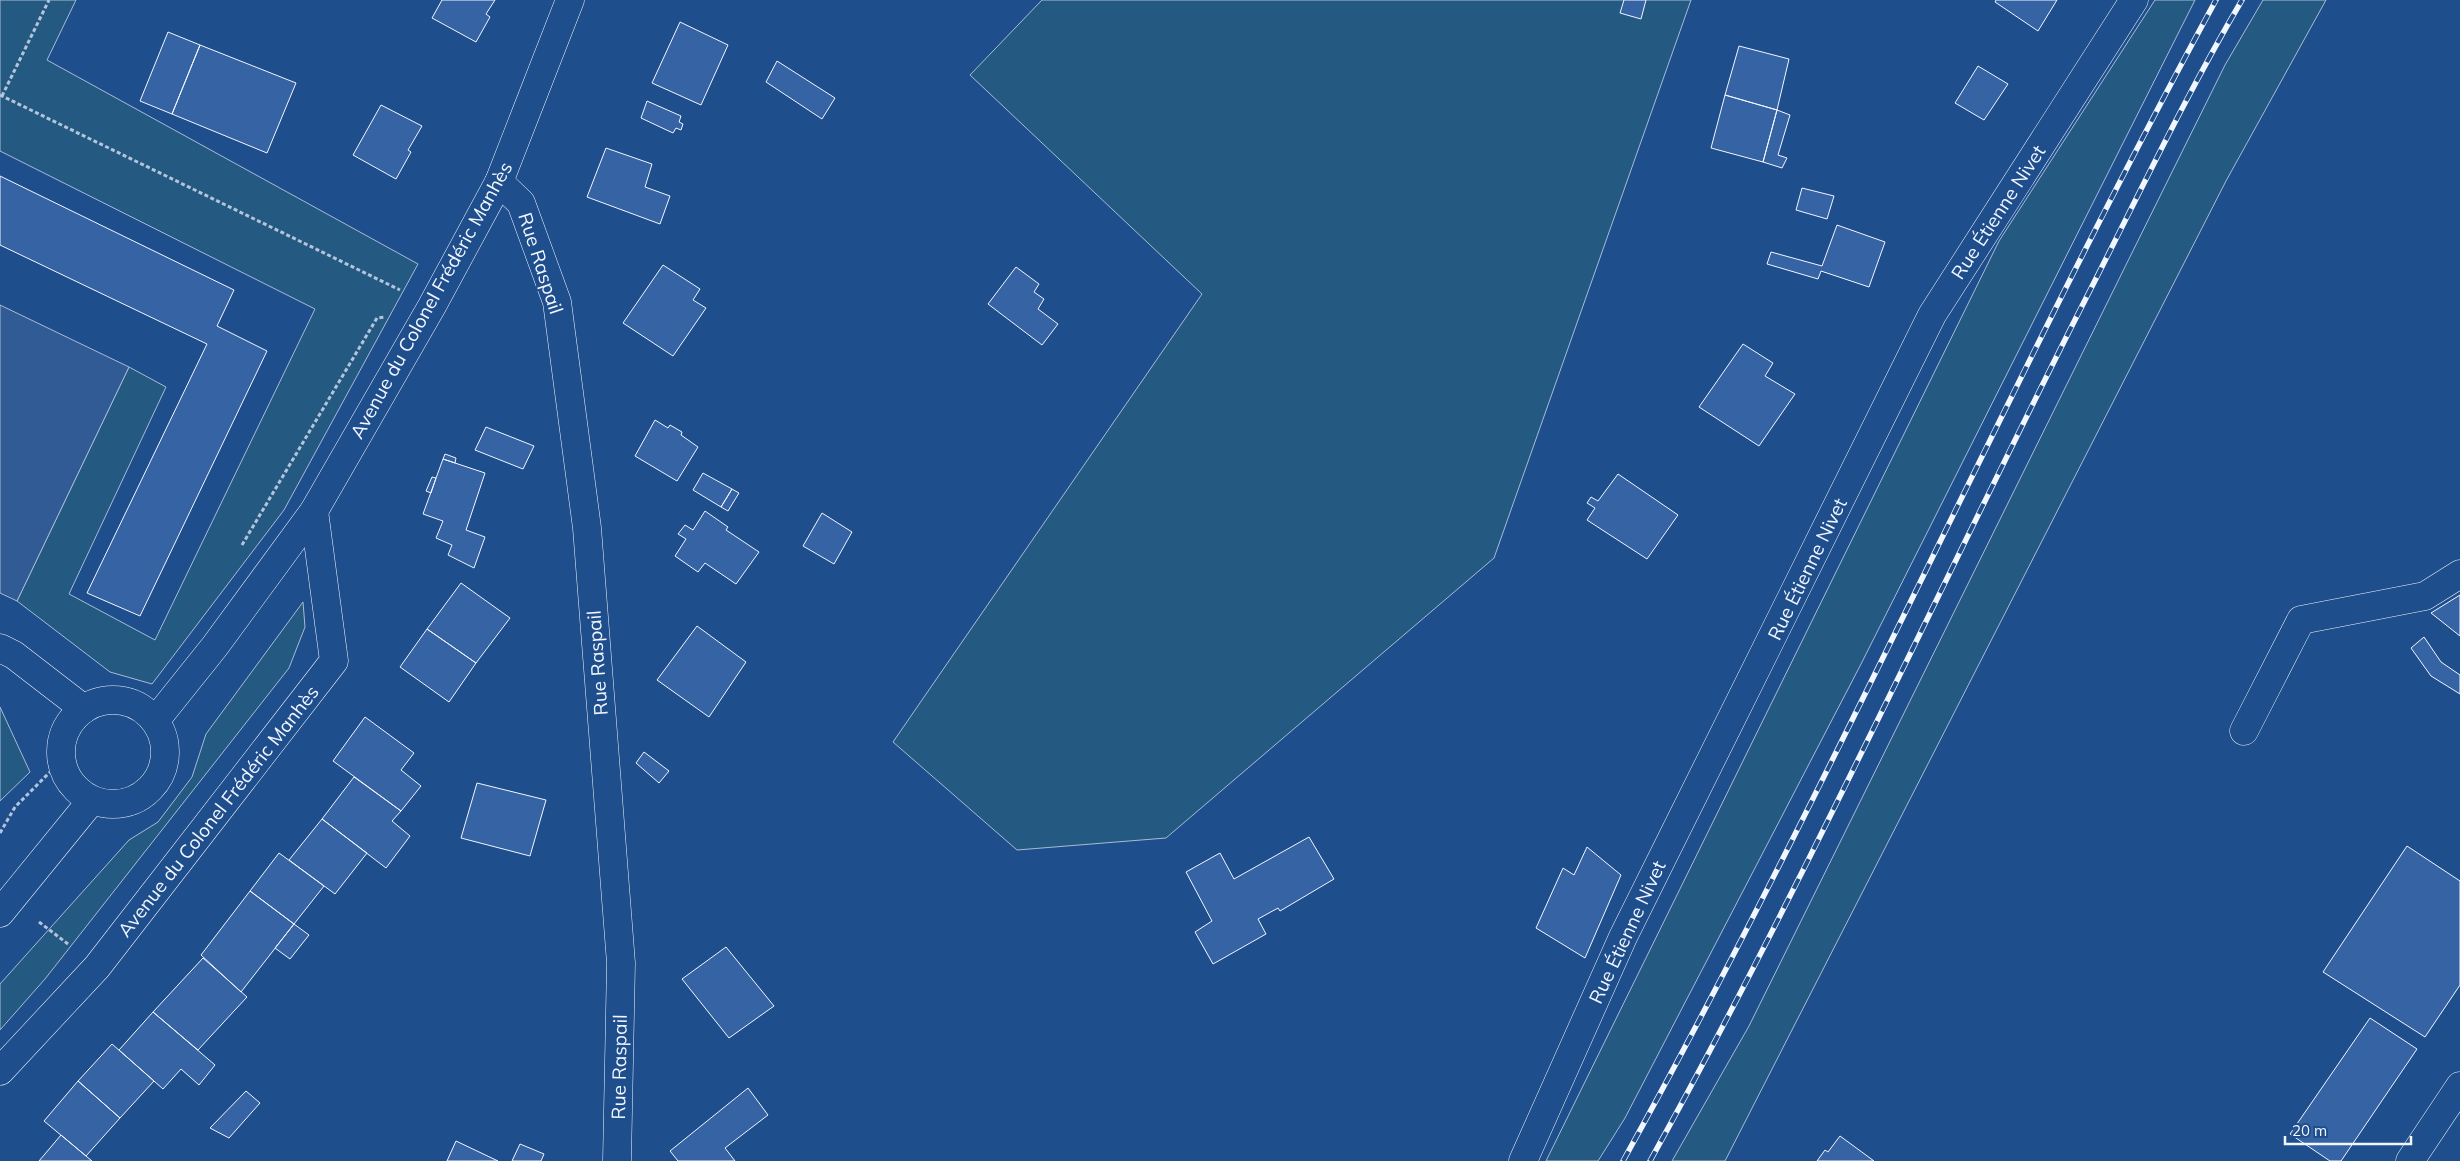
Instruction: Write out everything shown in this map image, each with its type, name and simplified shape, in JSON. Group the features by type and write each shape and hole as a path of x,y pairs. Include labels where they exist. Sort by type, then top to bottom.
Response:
{"street":[{"name":"Avenue du Colonel Frédéric Manhès","path":"155,721 216,646 314,511 432,306 499,182 570,0"},
{"name":"Rue Étienne Nivet","path":"1523,1161 1623,936 1932,315 2134,0"},
{"name":"Rue Raspail","path":"499,182 521,202 557,302 587,528 621,963 616,1161"},
{"name":"Avenue du Colonel Frédéric Manhès","path":"0,1071 97,967 334,661 314,511"},
{"path":"2244,731 2300,620 2425,596 2460,574"},
{"path":"0,648 14,655 84,708"},
{"path":"114,700 129,702 143,709 155,721 162,734 164,748 163,764 158,778 148,790 136,798 122,803 106,804 92,800 78,791 67,777 61,761 61,746 65,731 73,718 84,708 98,702 114,700"},
{"path":"6,906 92,800"},
{"path":"2410,1161 2460,1086"}],"path":[{"path":"49,0 1,95 432,306"},
{"path":"236,553 377,318 432,306"},
{"path":"0,834 15,807 61,761"},
{"path":"6,906 97,967"}],"shaded area":[{"path":"0,0 76,0 47,60 418,264 284,510 152,684 110,672 17,601 129,367 166,387 69,594 155,640 315,309 0,151"},
{"path":"1042,0 1691,0 1494,558 1166,838 1017,850 893,742 1202,294 970,75"},
{"path":"2155,0 2195,0 1860,666 1625,1118 1598,1161 1546,1161 1999,241"},
{"path":"2263,0 2326,0 2226,181 1725,1161 1672,1161 1749,1026 2225,65"},
{"path":"0,305 129,367 17,601 0,593"},
{"path":"303,602 305,627 289,668 45,979 0,1030 0,984 129,840 158,822 192,777 206,734"},
{"path":"0,707 30,772 0,801"}],"building":[{"path":"442,0 495,0 486,14 490,17 476,42 432,18"},
{"path":"1624,0 1646,0 1641,19 1620,13"},
{"path":"1996,0 2057,0 2038,31 1995,2"},
{"path":"680,22 728,45 701,105 652,83"},
{"path":"168,32 200,45 172,114 140,101"},
{"path":"200,45 296,83 267,153 172,114"},
{"path":"1739,46 1789,59 1777,110 1725,95"},
{"path":"777,61 835,98 822,119 766,82"},
{"path":"1978,66 2008,84 1984,120 1955,103"},
{"path":"1725,95 1777,110 1763,162 1711,148"},
{"path":"647,101 681,116 679,122 683,124 681,130 676,128 673,133 641,118"},
{"path":"381,105 422,126 408,150 411,152 396,179 353,155"},
{"path":"1777,110 1790,115 1778,155 1787,158 1782,168 1763,162"},
{"path":"606,148 652,164 645,187 670,196 660,224 587,197"},
{"path":"0,176 234,290 217,326 267,351 140,616 87,593 207,344 0,245"},
{"path":"1802,188 1834,196 1827,219 1796,210"},
{"path":"1837,225 1885,242 1869,287 1821,271 1818,279 1767,264 1771,252 1822,266"},
{"path":"663,265 700,289 693,300 706,308 673,356 623,323"},
{"path":"1016,267 1039,284 1034,292 1044,299 1038,309 1058,324 1042,345 988,304"},
{"path":"1743,344 1773,363 1765,376 1795,394 1759,446 1699,407"},
{"path":"655,420 668,428 670,425 682,432 681,435 698,447 677,481 635,456"},
{"path":"486,427 534,446 523,469 475,450"},
{"path":"445,454 456,458 455,463 443,459"},
{"path":"443,459 485,473 466,530 485,537 474,568 448,555 452,545 436,538 443,521 423,514"},
{"path":"703,473 732,489 721,507 693,490"},
{"path":"1618,474 1678,515 1647,559 1587,520 1595,508 1587,503 1591,497 1598,501"},
{"path":"432,477 436,478 431,493 426,491"},
{"path":"732,489 739,493 728,511 721,507"},
{"path":"705,511 728,527 726,530 759,552 736,584 705,563 698,572 675,556 686,539 678,534 685,525 693,530"},
{"path":"822,513 852,532 834,564 803,546"},
{"path":"461,583 510,618 476,663 427,629"},
{"path":"2460,595 2460,636 2431,613"},
{"path":"697,626 746,662 709,717 657,680"},
{"path":"427,629 476,663 449,702 400,667"},
{"path":"2424,637 2441,662 2460,675 2460,694 2431,676 2411,648"},
{"path":"365,717 414,753 401,770 421,786 401,811 333,761"},
{"path":"644,752 669,771 659,783 636,763"},
{"path":"354,777 401,811 392,821 410,836 386,868 322,819"},
{"path":"477,783 546,800 530,856 461,838"},
{"path":"322,819 367,853 335,894 289,860"},
{"path":"1309,837 1334,879 1280,911 1278,908 1258,919 1266,934 1213,964 1195,932 1212,921 1186,872 1220,853 1234,879"},
{"path":"2407,846 2460,881 2460,985 2425,1037 2323,972"},
{"path":"1587,847 1621,875 1585,958 1536,928 1563,868 1574,875"},
{"path":"279,853 324,886 294,924 250,891"},
{"path":"250,891 294,924 241,992 201,955"},
{"path":"294,924 309,935 290,959 275,948"},
{"path":"726,947 774,1006 729,1038 682,979"},
{"path":"203,958 247,997 198,1050 153,1012"},
{"path":"153,1012 215,1065 199,1085 181,1069 163,1089 119,1050"},
{"path":"2370,1018 2417,1049 2341,1161 2330,1161 2290,1134"},
{"path":"112,1044 154,1081 120,1118 78,1081"},
{"path":"78,1081 120,1118 86,1156 44,1121"},
{"path":"748,1088 768,1115 725,1148 735,1161 678,1161 670,1151"},
{"path":"246,1091 260,1103 229,1138 210,1128"},
{"path":"61,1135 86,1156 92,1161 39,1161"},
{"path":"1840,1136 1874,1161 1817,1161 1825,1150 1828,1152"},
{"path":"456,1141 498,1161 447,1161"},
{"path":"520,1144 544,1154 541,1161 512,1161"}],"railway":[{"path":"1623,1161 1701,1018 1849,727 2065,289 2139,144 2216,0"},
{"path":"1650,1161 1707,1056 1817,843 2027,415 2179,114 2242,0"}]}
